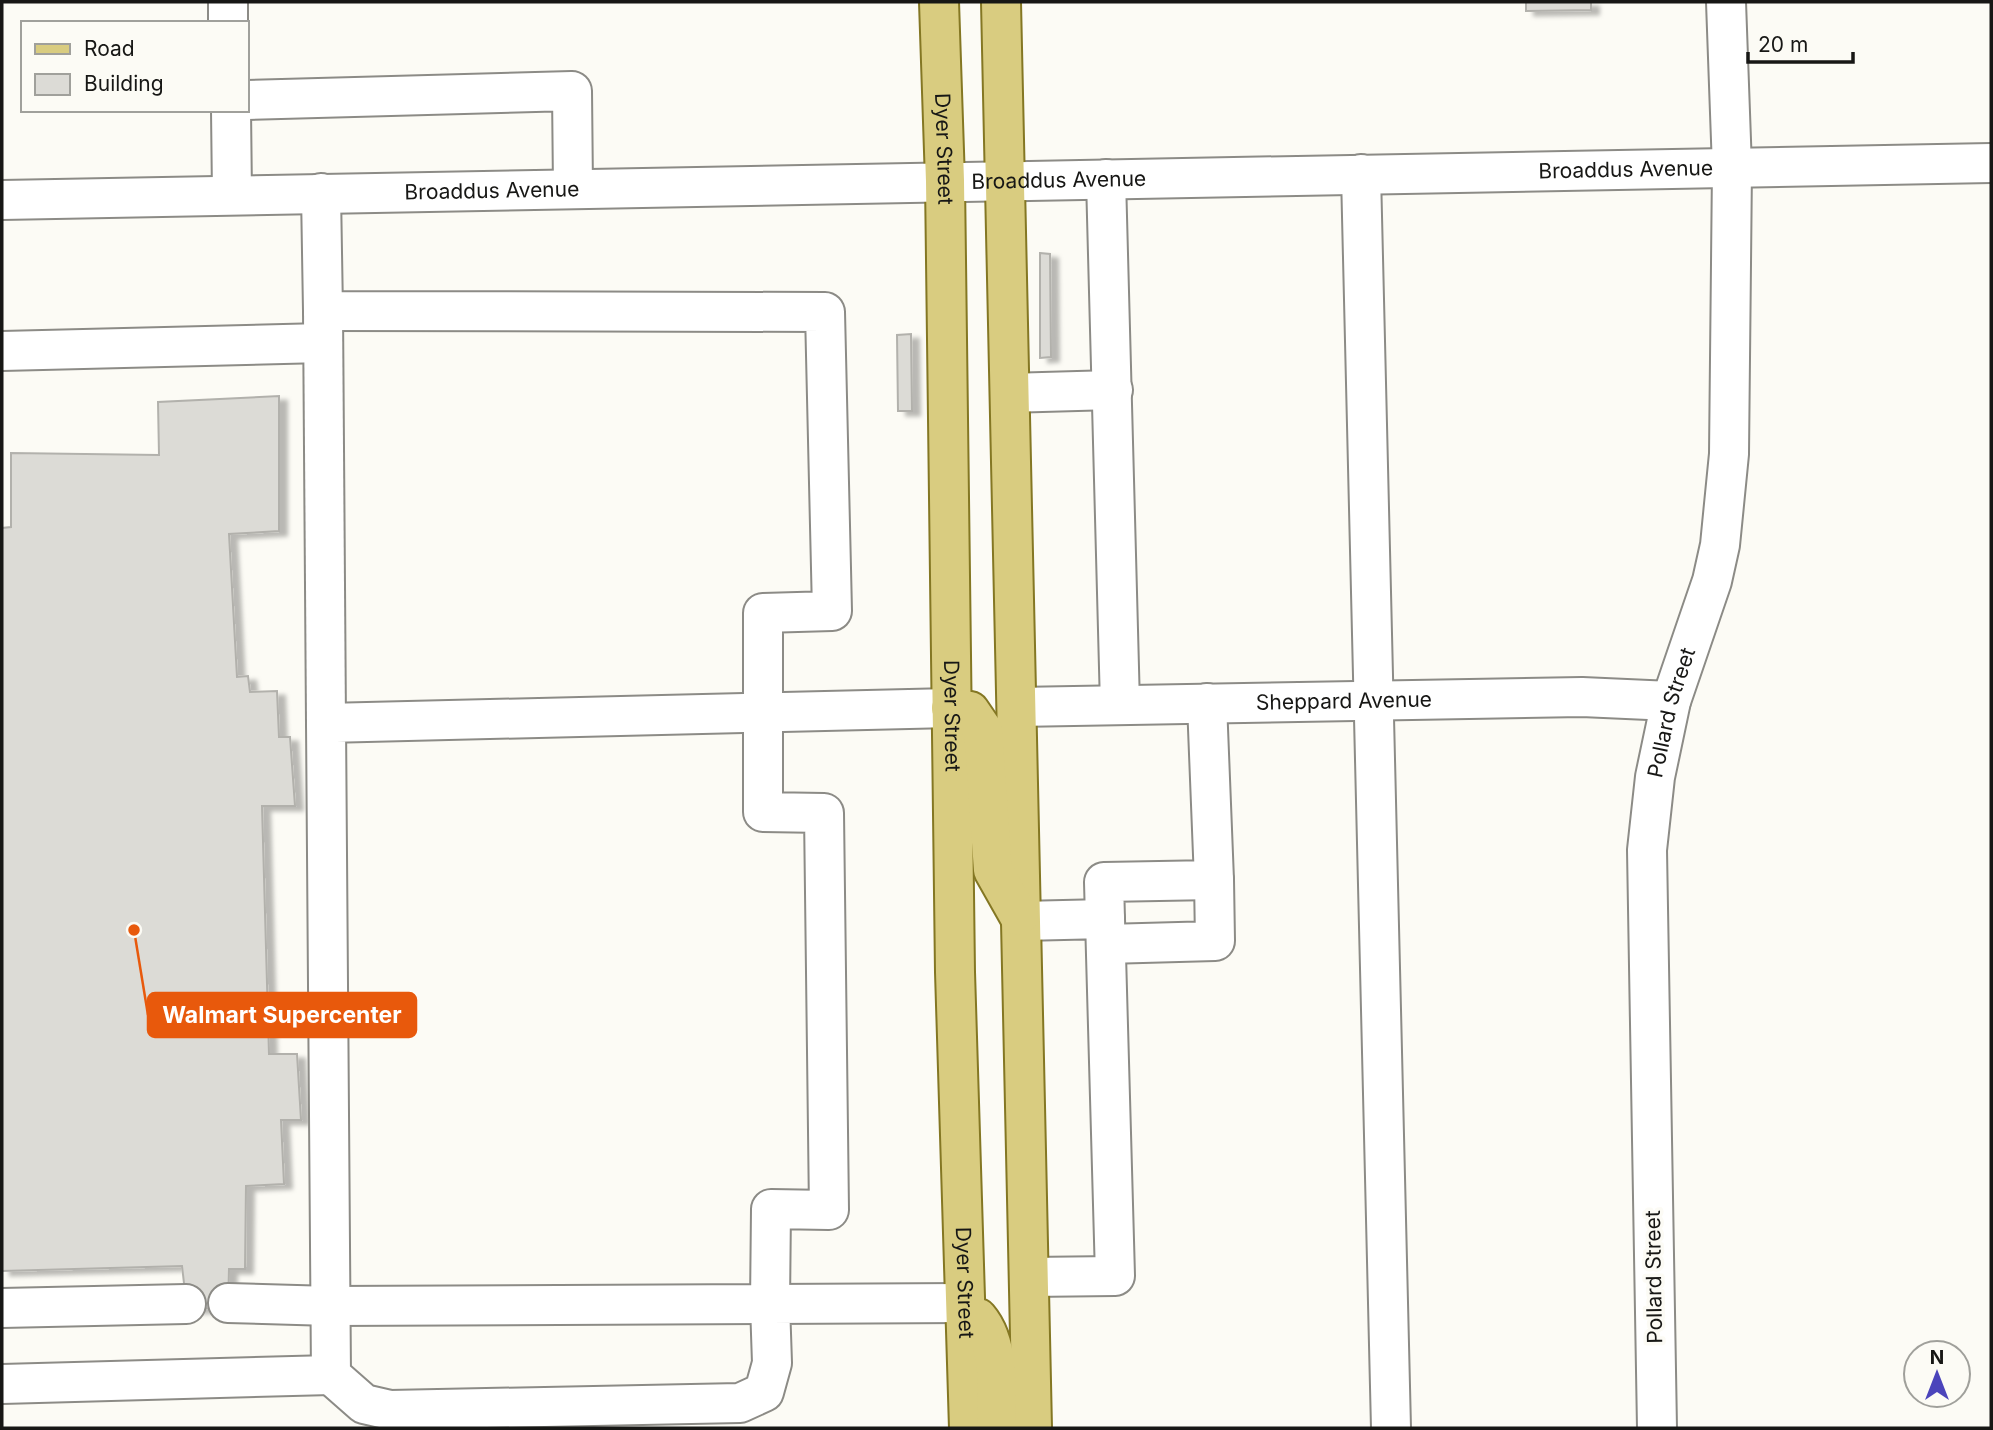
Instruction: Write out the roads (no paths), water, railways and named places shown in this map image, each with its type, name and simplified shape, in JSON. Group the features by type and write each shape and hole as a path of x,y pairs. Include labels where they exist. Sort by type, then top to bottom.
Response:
{"main road":[{"name":"Dyer Street","path":"939,2 945,181 951,708 969,1428"},
{"path":"1001,2 1032,1428"},
{"path":"951,708 970,711 983,730 993,870 1022,921"},
{"path":"965,1303 986,1328 997,1380 996,1428"}],"street":[{"path":"228,2 228,21"},
{"name":"Pollard Street","path":"1657,1428 1647,850 1655,777 1671,701 1712,581 1720,545 1729,454 1732,168 1726,2"},
{"path":"248,100 572,91 573,188"},
{"path":"230,112 232,195"},
{"name":"Broaddus Avenue","path":"2,200 1991,163"},
{"path":"1361,174 1376,700 1391,1428"},
{"path":"1106,179 1121,705"},
{"path":"321,193 331,1375"},
{"path":"2,351 323,327 825,312 832,611 762,613 762,811 824,813 829,1210 771,1209 772,1363 764,1392 740,1403 390,1410 364,1404 331,1375 2,1384"},
{"path":"1010,393 1112,390"},
{"name":"Sheppard Avenue","path":"1017,707 1582,697 1671,701"},
{"path":"1022,921 1216,941 1207,703"},
{"path":"326,723 951,708"},
{"path":"1029,1277 1115,1276 1104,882 1213,880"},
{"path":"228,1303 331,1306 965,1303"},
{"path":"2,1308 186,1304"}],"place":[{"name":"Walmart Supercenter","path":"134,930"}]}
